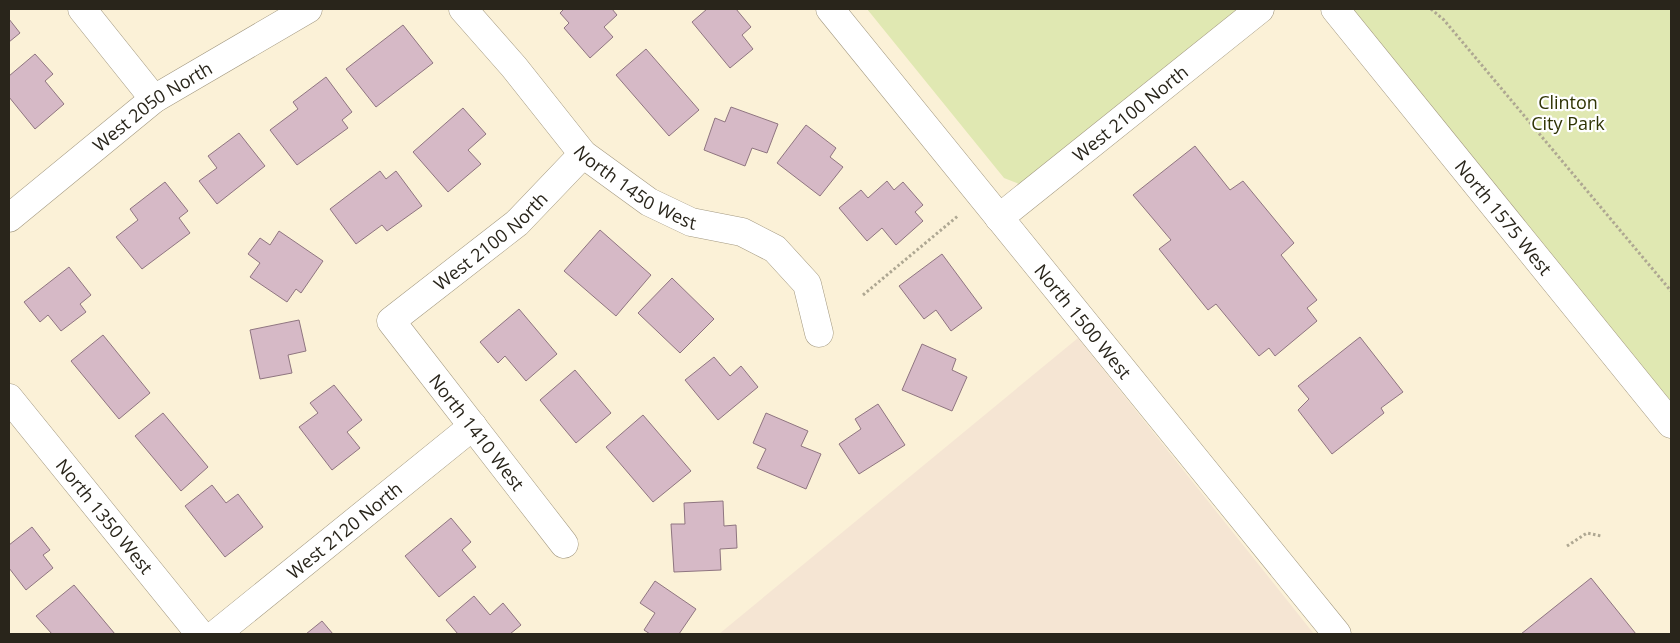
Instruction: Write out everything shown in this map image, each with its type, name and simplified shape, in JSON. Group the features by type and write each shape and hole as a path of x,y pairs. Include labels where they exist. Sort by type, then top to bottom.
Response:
{"street":[{"path":"82,9 154,98"},
{"name":"West 2050 North","path":"9,218 154,98 308,9"},
{"name":"North 1450 West","path":"463,9 514,67 583,154 649,202 691,222 742,232 775,249 807,284 819,333"},
{"name":"North 1500 West","path":"830,9 1337,634"},
{"name":"West 2100 North","path":"999,218 1260,9"},
{"name":"North 1575 West","path":"1335,9 1671,424"},
{"name":"West 2100 North","path":"391,321 517,223 583,154"},
{"name":"North 1410 West","path":"391,321 564,544"},
{"name":"North 1350 West","path":"9,398 200,634"},
{"name":"West 2120 North","path":"216,634 473,426"}],"path":[{"path":"1431,9 1444,20 1671,290"},
{"path":"863,295 959,215"},
{"path":"1567,546 1587,533 1601,536"}],"shaded area":[{"path":"1078,338 1314,634 719,634"}],"green space":[{"path":"867,9 1248,9 1037,180 1019,184 1004,178"},
{"name":"Clinton City Park","path":"1350,9 1671,9 1671,403"}],"building":[{"path":"564,9 612,9 617,15 604,27 613,37 590,58 564,28 569,23 560,13"},
{"path":"707,9 736,9 751,27 742,35 753,49 730,68 692,22"},
{"path":"9,19 20,33 9,42"},
{"path":"403,25 433,63 376,107 346,69"},
{"path":"646,49 699,110 669,136 616,75"},
{"path":"35,54 53,74 45,81 64,104 35,129 9,97 9,76"},
{"path":"326,77 352,112 342,120 348,128 297,165 270,130 298,109 293,102"},
{"path":"731,107 778,124 767,153 752,148 745,166 704,150 715,118 725,122"},
{"path":"463,108 486,134 468,150 481,164 448,192 413,152"},
{"path":"806,125 836,148 830,157 843,167 820,196 777,163"},
{"path":"239,133 265,166 217,204 199,181 217,168 208,156"},
{"path":"1195,146 1230,190 1243,181 1294,243 1281,255 1317,300 1307,308 1317,321 1275,356 1269,348 1259,356 1216,304 1208,310 1159,249 1171,240 1133,195"},
{"path":"380,171 386,179 396,171 422,206 387,231 382,225 356,244 330,209"},
{"path":"887,181 894,190 903,182 923,205 915,212 923,221 896,245 882,228 867,241 839,208 861,190 868,198"},
{"path":"165,182 188,211 179,218 190,233 142,269 116,237 138,220 130,209"},
{"path":"600,230 651,275 616,316 564,271"},
{"path":"279,231 323,261 301,293 296,289 287,302 250,277 260,263 248,254 260,238 270,245"},
{"path":"942,254 982,308 951,331 936,310 924,319 899,286"},
{"path":"69,267 91,295 80,304 86,312 61,331 48,315 40,322 24,302"},
{"path":"672,278 714,319 680,353 638,313"},
{"path":"519,309 557,354 526,381 505,356 498,363 480,342"},
{"path":"299,320 306,351 288,355 292,373 260,379 250,330"},
{"path":"103,335 150,393 119,419 71,361"},
{"path":"1360,337 1403,392 1381,408 1384,413 1332,454 1298,410 1309,399 1298,386"},
{"path":"922,344 956,359 952,370 967,377 952,411 902,390"},
{"path":"714,357 730,376 741,366 758,387 718,420 685,380"},
{"path":"575,370 611,413 576,443 540,400"},
{"path":"334,385 362,420 347,432 360,448 332,470 299,427 318,413 310,403"},
{"path":"878,404 905,445 859,474 839,444 861,429 855,419"},
{"path":"163,413 208,467 181,491 135,436"},
{"path":"766,413 808,431 801,446 821,454 806,489 757,468 766,449 753,443"},
{"path":"643,415 691,471 653,502 606,447"},
{"path":"212,485 226,503 238,494 263,527 225,557 185,506"},
{"path":"723,501 724,526 736,525 737,548 720,549 721,570 674,572 671,524 685,524 684,503"},
{"path":"451,518 471,542 462,550 476,567 439,597 405,556"},
{"path":"32,527 50,550 43,555 53,568 26,590 9,568 9,545"},
{"path":"1591,578 1636,634 1521,634"},
{"path":"655,581 696,609 679,634 650,634 644,630 655,613 640,603"},
{"path":"74,585 115,634 52,634 36,616"},
{"path":"474,596 490,615 503,603 521,625 510,634 458,634 446,620"},
{"path":"322,621 333,634 306,634"}]}
